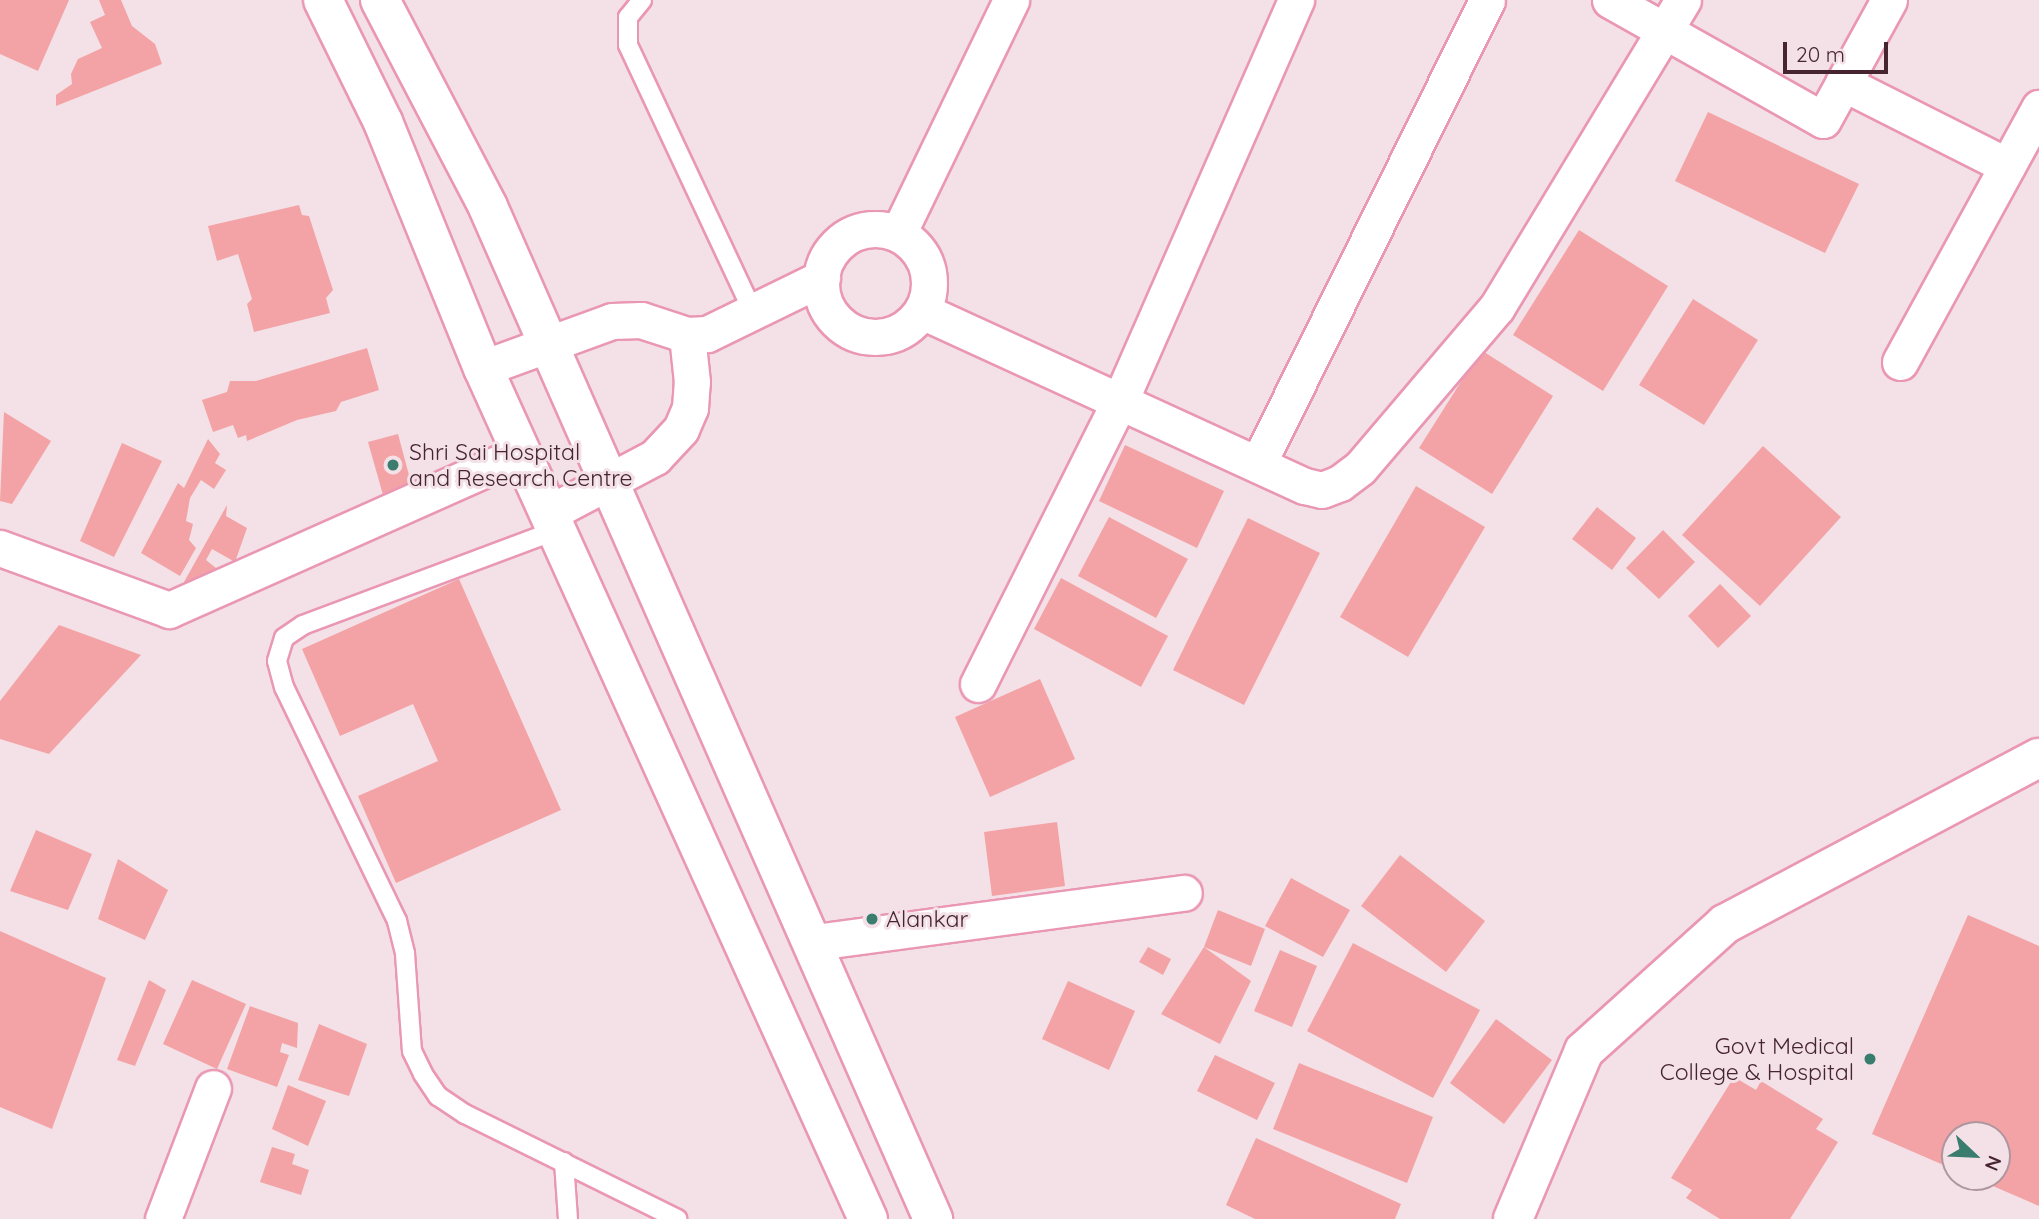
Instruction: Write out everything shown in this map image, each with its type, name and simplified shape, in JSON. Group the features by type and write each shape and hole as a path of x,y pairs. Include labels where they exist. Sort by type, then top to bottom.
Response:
{"main road":[{"path":"323,0 383,122 483,368 868,1219"},
{"path":"380,0 488,207 815,942 933,1219"},
{"path":"1513,1219 1584,1051 1725,924 2039,758"}],"street":[{"path":"898,234 1011,0"},
{"path":"978,684 1120,401 1296,0"},
{"path":"1258,464 1487,0"},
{"path":"1610,0 1823,120 1889,0"},
{"path":"922,311 1258,464 1322,490 1360,468 1497,307 1667,32 1683,0"},
{"path":"1843,83 2007,166"},
{"path":"1900,362 2039,108"},
{"path":"882,229 898,234 913,244 929,275 922,311 894,334 858,334 830,312 822,278 835,247 848,236 882,229"},
{"path":"483,368 612,321 641,320 687,335 707,334 822,278"},
{"path":"553,522 611,482 655,457 681,429 691,395 687,335"},
{"path":"0,548 169,610 522,453"},
{"path":"815,942 1184,893"},
{"path":"163,1219 213,1088"}],"lane":[{"path":"642,0 628,17 628,46 753,312"},
{"path":"553,522 303,625 284,638 277,661 284,687 397,921 405,954 412,1051 438,1096 465,1114 668,1217"},
{"path":"564,1162 568,1219"}],"building":[{"path":"0,0 69,0 38,71 0,54"},
{"path":"99,0 121,0 132,26 155,44 162,64 56,106 56,95 72,84 71,74 78,59 102,48 90,22 105,15"},
{"path":"1708,112 1859,184 1825,253 1675,181"},
{"path":"299,205 302,215 309,216 333,290 326,298 330,313 254,332 247,304 252,299 238,254 217,261 208,226"},
{"path":"1579,230 1668,286 1603,391 1513,335"},
{"path":"1693,299 1758,340 1704,425 1639,385"},
{"path":"367,348 379,390 341,402 336,411 297,420 247,441 246,435 238,438 233,425 213,432 202,400 227,392 230,381 256,381"},
{"path":"1481,350 1553,396 1492,494 1419,448"},
{"path":"4,412 51,441 12,504 0,501"},
{"path":"398,434 414,494 385,502 368,442"},
{"path":"208,439 220,454 215,463 226,470 214,489 201,480 190,498 186,521 193,524 189,540 196,548 180,576 141,553 178,483 184,488"},
{"path":"122,443 162,461 114,557 80,541"},
{"path":"1125,445 1224,491 1197,548 1099,501"},
{"path":"1763,446 1841,517 1760,606 1682,535"},
{"path":"1416,486 1485,527 1408,657 1340,617"},
{"path":"227,505 226,516 247,528 235,562 212,549 206,560 221,572 210,587 184,582"},
{"path":"1597,507 1636,538 1612,570 1572,539"},
{"path":"1109,517 1188,559 1156,618 1078,576"},
{"path":"1248,518 1320,553 1244,705 1173,670"},
{"path":"1663,530 1695,562 1659,599 1626,568"},
{"path":"1061,578 1168,636 1141,687 1034,629"},
{"path":"459,579 561,810 396,883 358,796 438,761 413,704 340,736 302,649"},
{"path":"1720,584 1751,616 1718,648 1688,616"},
{"path":"59,625 141,655 49,754 0,739 0,701"},
{"path":"1040,679 1075,759 990,797 955,717"},
{"path":"1057,822 1065,886 992,896 984,832"},
{"path":"36,830 92,854 68,910 10,891"},
{"path":"1400,855 1485,921 1446,972 1361,906"},
{"path":"118,859 168,890 145,940 98,919"},
{"path":"1291,878 1350,910 1323,957 1265,926"},
{"path":"1218,910 1265,929 1251,966 1204,947"},
{"path":"1968,915 2039,946 2039,1206 2004,1191 2011,1191 2011,1121 1941,1121 1941,1164 1872,1134"},
{"path":"0,931 106,978 52,1129 0,1107"},
{"path":"1353,943 1480,1010 1433,1098 1307,1031"},
{"path":"1148,947 1171,959 1163,975 1139,962"},
{"path":"1204,947 1251,981 1220,1044 1161,1014"},
{"path":"1280,950 1317,966 1292,1027 1254,1011"},
{"path":"149,980 166,990 135,1066 117,1060"},
{"path":"192,980 246,1004 217,1069 163,1044"},
{"path":"1068,981 1135,1011 1109,1070 1042,1039"},
{"path":"250,1006 298,1023 297,1048 282,1043 280,1052 289,1055 277,1087 227,1069"},
{"path":"1496,1019 1552,1060 1504,1124 1450,1083"},
{"path":"319,1024 367,1044 349,1096 298,1080"},
{"path":"1215,1055 1275,1083 1257,1120 1197,1091"},
{"path":"1299,1063 1433,1117 1407,1183 1273,1129"},
{"path":"1734,1077 1756,1090 1761,1081 1823,1119 1816,1129 1838,1142 1790,1219 1720,1219 1686,1198 1692,1190 1671,1178"},
{"path":"288,1085 326,1101 308,1146 272,1129"},
{"path":"1256,1138 1401,1204 1395,1219 1255,1219 1226,1205"},
{"path":"272,1147 295,1154 292,1164 309,1170 301,1195 260,1182"}],"place":[{"name":"Shri Sai Hospital and Research Centre","path":"393,465"},
{"name":"Alankar","path":"872,919"},
{"name":"Govt Medical College & Hospital","path":"1870,1059"}]}
